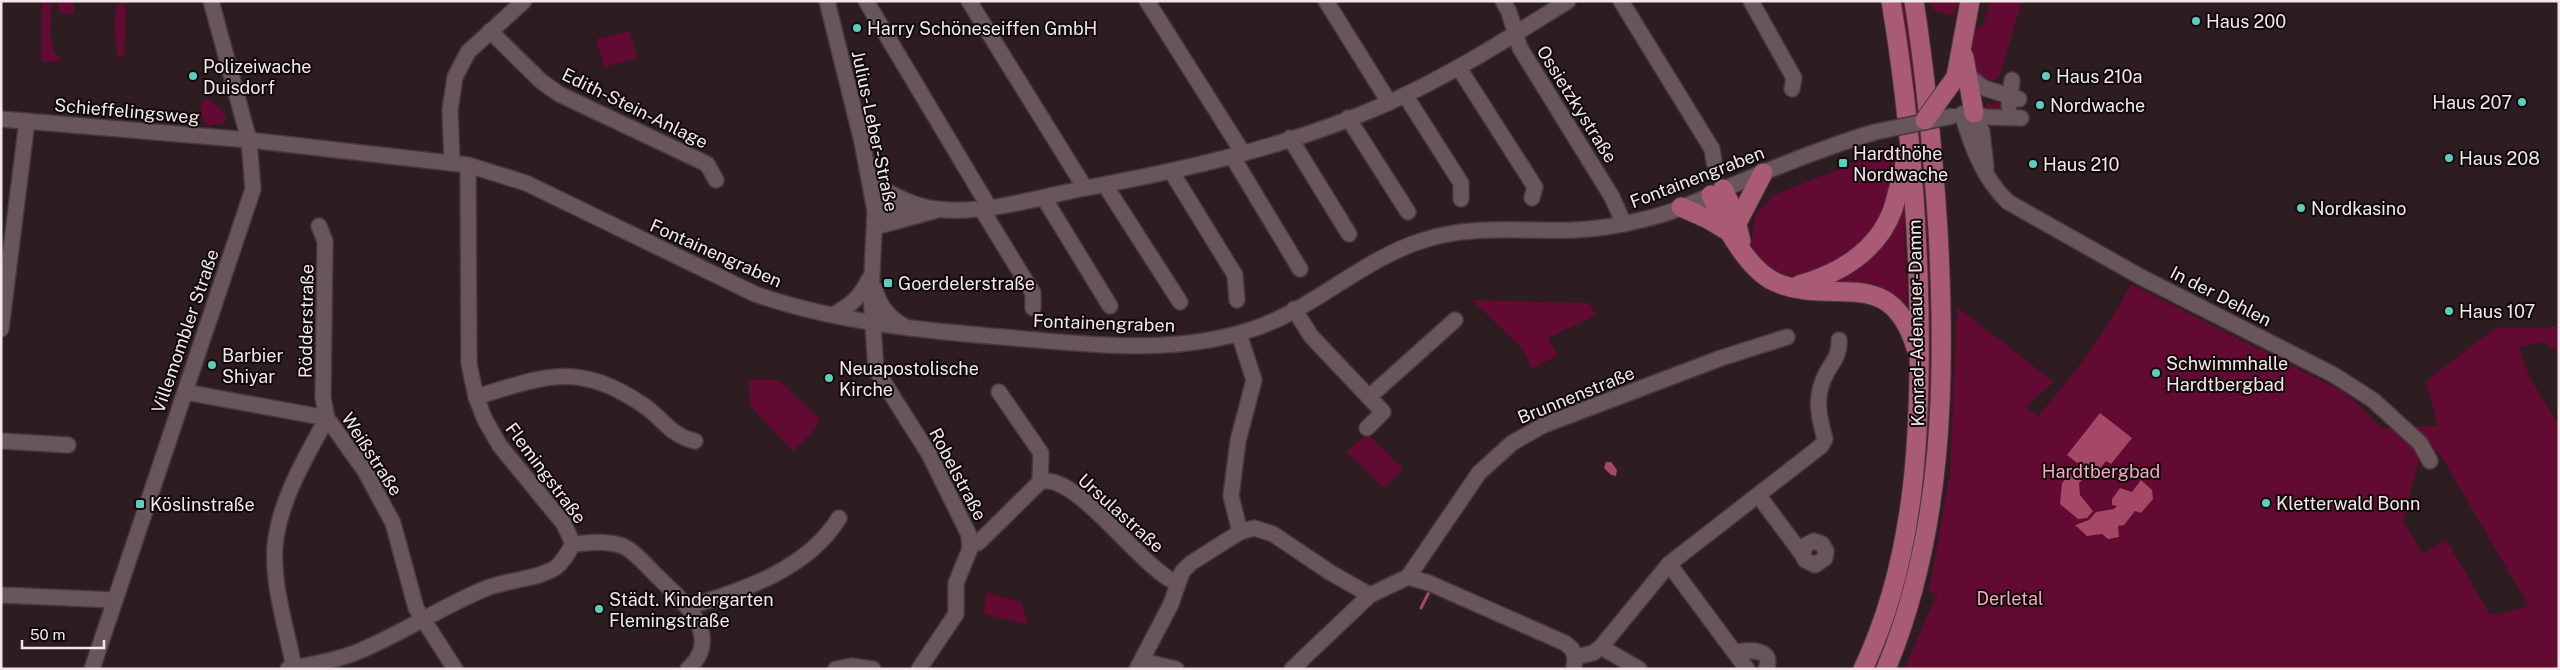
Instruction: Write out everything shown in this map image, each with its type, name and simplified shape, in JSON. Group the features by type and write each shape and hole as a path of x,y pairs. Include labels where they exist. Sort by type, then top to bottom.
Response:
{"main road":[{"name":"Konrad-Adenauer-Damm","path":"1863,669 1890,596 1904,539 1912,491 1917,435 1920,363 1918,247 1910,144 1891,1"},
{"name":"Konrad-Adenauer-Damm","path":"1886,669 1899,637 1916,582 1929,523 1938,460 1942,361 1941,284 1930,126 1914,1"},
{"path":"1963,114 1962,50 1970,1"},
{"path":"1925,120 1946,92 1962,76"},
{"path":"1794,286 1823,279 1857,259 1877,236 1892,211 1910,144"},
{"path":"1732,227 1763,172"},
{"path":"1717,192 1743,249 1758,270 1775,282 1816,292 1859,291 1879,296 1892,305 1904,320 1920,363"},
{"path":"1681,207 1732,227"}],"street":[{"name":"Villemombler Straße","path":"92,669 253,189 249,140 211,1"},
{"path":"452,162 450,110 455,77 468,52 524,1"},
{"name":"Julius-Leber-Straße","path":"827,1 875,210 871,296 873,323"},
{"path":"866,1 1034,293 1033,308"},
{"path":"970,1 1085,188"},
{"path":"1147,1 1238,154 1300,269"},
{"path":"1326,1 1389,102"},
{"name":"Ossietzkystraße","path":"1503,1 1510,12 1520,48 1612,197 1624,224"},
{"path":"875,227 938,210 985,208 1044,198 1171,171 1238,154 1290,138 1348,118 1405,95 1459,68 1568,1"},
{"path":"1621,1 1712,148 1714,162"},
{"path":"1751,1 1794,78 1792,89"},
{"name":"Edith-Stein-Anlage","path":"490,31 536,76 559,94 707,164 716,180"},
{"path":"1459,68 1535,187 1532,198"},
{"path":"1962,76 1984,88 2017,100"},
{"path":"1405,95 1461,184 1461,199"},
{"name":"Fontainengraben","path":"249,140 452,162 526,182 754,294 833,315 908,328 1064,342 1146,347 1175,346 1239,334 1257,328 1390,254 1425,239 1472,230 1577,230 1648,219 1837,144 1875,132 1925,120 1963,114 2000,117 2017,100"},
{"name":"Fontainengraben","path":"1963,114 1981,102 2017,100"},
{"name":"In der Dehlen","path":"1963,114 1982,132 1987,175 1996,190 2008,202 2141,277 2334,375 2373,400 2420,443 2430,461"},
{"path":"1348,118 1408,212"},
{"name":"Schieffelingsweg","path":"1,119 249,140"},
{"path":"1,330 28,122"},
{"path":"1290,138 1349,234"},
{"name":"Flemingstraße","path":"291,668 316,664 353,654 499,583 546,572 564,559 574,544 564,524 500,446 485,420 476,397 470,364 468,165"},
{"path":"1171,171 1235,275 1237,300"},
{"path":"870,183 913,205 938,210"},
{"path":"1105,185 1180,302"},
{"path":"1044,198 1110,306"},
{"path":"875,210 913,205"},
{"name":"Rödderstraße","path":"319,226 326,241 324,398 327,418"},
{"name":"Julius-Leber-Straße","path":"833,315 852,304 861,295 872,271"},
{"name":"Julius-Leber-Straße","path":"872,271 875,292 883,308 893,320 908,328"},
{"path":"873,323 883,308"},
{"path":"1294,309 1311,336 1383,412 1367,428"},
{"path":"1369,397 1456,320"},
{"name":"Robelstraße","path":"873,323 876,370 928,454 970,535 971,543 956,583 956,614 919,669"},
{"path":"1239,334 1252,367 1254,380 1238,441 1231,496 1240,532"},
{"name":"Brunnenstraße","path":"1408,577 1479,473 1512,443 1544,425 1721,358 1787,337"},
{"path":"1292,669 1370,595 1408,577 1429,583 1565,643 1572,649 1574,663 1593,653 1601,647 1669,564 1821,446 1825,439 1817,401 1826,373 1840,351 1839,340"},
{"path":"476,397 541,378 556,375 579,376 623,392 648,409 679,437 695,441"},
{"name":"Weißstraße","path":"185,392 327,418 365,471 393,523 416,608 455,669"},
{"path":"971,543 978,543 1040,482 1042,453 999,392"},
{"path":"291,668 276,574 275,546 280,516 309,451 327,418"},
{"path":"1,441 68,445"},
{"name":"Ursulastraße","path":"1040,482 1048,479 1070,489 1089,504 1152,567 1165,578 1177,583"},
{"path":"1758,495 1802,554"},
{"path":"688,607 725,596 778,572 829,535 839,518"},
{"path":"1176,669 1140,665 1171,604 1182,572 1191,563 1240,532 1254,528 1273,534 1331,573 1370,595"},
{"path":"574,544 607,542 628,549 688,607 696,618 701,633 697,656 688,669"},
{"path":"1669,564 1747,669"},
{"path":"1,595 114,600"},
{"path":"1601,647 1639,669"},
{"path":"1736,652 1759,650 1765,654 1768,660 1766,669"},
{"path":"836,669 852,666 873,669"}],"green space":[{"path":"42,1 52,1 52,41 57,55 62,61 41,61"},
{"path":"59,1 74,1 74,14 59,13"},
{"path":"124,1 124,8 126,8 124,57 118,57 115,17 119,4"},
{"path":"1899,1 1908,1 1931,226 1935,389 1919,543 1880,669 1871,669 1923,462"},
{"path":"1931,1 1959,1 1953,16 1932,9"},
{"path":"1990,1 2022,1 2000,74 1994,82 1984,77 1981,79 1973,64 1971,31 1983,25"},
{"path":"630,31 637,58 604,67 596,39"},
{"path":"206,99 212,100 227,117 224,123 208,126 205,123 201,103"},
{"path":"2001,102 2003,107 1988,113 1986,104"},
{"path":"1896,145 1896,175 1888,208 1851,257 1819,274 1791,277 1767,267 1751,247 1755,216 1774,195 1842,168 1889,146"},
{"path":"1905,182 1907,198 1904,233 1908,315 1818,285 1843,275"},
{"path":"2131,284 2346,393 2382,428 2438,426 2426,381 2497,327 2559,327 2559,352 2542,342 2519,347 2529,376 2559,426 2559,669 1904,669 1937,594 1929,592 1950,473 1957,307 2054,382 2025,407 2038,416 2089,353","holes":["2438,451 2529,606 2495,615 2490,614 2446,540 2423,554 2403,521 2418,463"]},
{"path":"1472,300 1589,303 1596,315 1548,338 1558,355 1532,369 1522,348"},
{"path":"749,380 779,380 820,420 811,433 793,451 750,406"},
{"path":"1367,433 1403,469 1384,488 1347,452"},
{"path":"986,592 1021,602 1028,625 984,614"}],"shaded area":[{"path":"2100,413 2132,438 2111,464 2106,461 2094,476 2067,455"},
{"path":"1606,462 1611,462 1617,470 1616,476 1611,475 1604,468"},
{"path":"2072,472 2082,480 2079,483 2080,495 2093,511 2087,518 2078,519 2060,504 2062,483"},
{"path":"2141,480 2152,490 2153,499 2141,513 2135,511 2124,525 2118,526 2119,537 2108,539 2102,534 2087,536 2075,525 2089,520 2096,512 2114,509 2117,506 2112,505 2112,499 2120,488 2132,492"}],"waterway":[{"path":"1421,608 1430,590"}],"place":[{"name":"Haus 200","path":"2196,21"},
{"name":"Harry Schöneseiffen GmbH","path":"857,28"},
{"name":"Polizeiwache Duisdorf","path":"193,76"},
{"name":"Haus 210a","path":"2046,76"},
{"name":"Haus 207","path":"2522,102"},
{"name":"Nordwache","path":"2040,105"},
{"name":"Haus 208","path":"2449,158"},
{"name":"Hardthöhe Nordwache","path":"1843,163"},
{"name":"Haus 210","path":"2033,164"},
{"name":"Nordkasino","path":"2301,208"},
{"name":"Goerdelerstraße","path":"888,283"},
{"name":"Haus 107","path":"2449,311"},
{"name":"Barbier Shiyar","path":"212,365"},
{"name":"Schwimmhalle Hardtbergbad","path":"2156,373"},
{"name":"Neuapostolische Kirche","path":"829,378"},
{"name":"Kletterwald Bonn","path":"2266,503"},
{"name":"Köslinstraße","path":"140,504"},
{"name":"Städt. Kindergarten Flemingstraße","path":"599,609"}],"park label":[{"name":"Hardtbergbad","path":"2101,471"},
{"name":"Derletal","path":"2010,598"}]}
